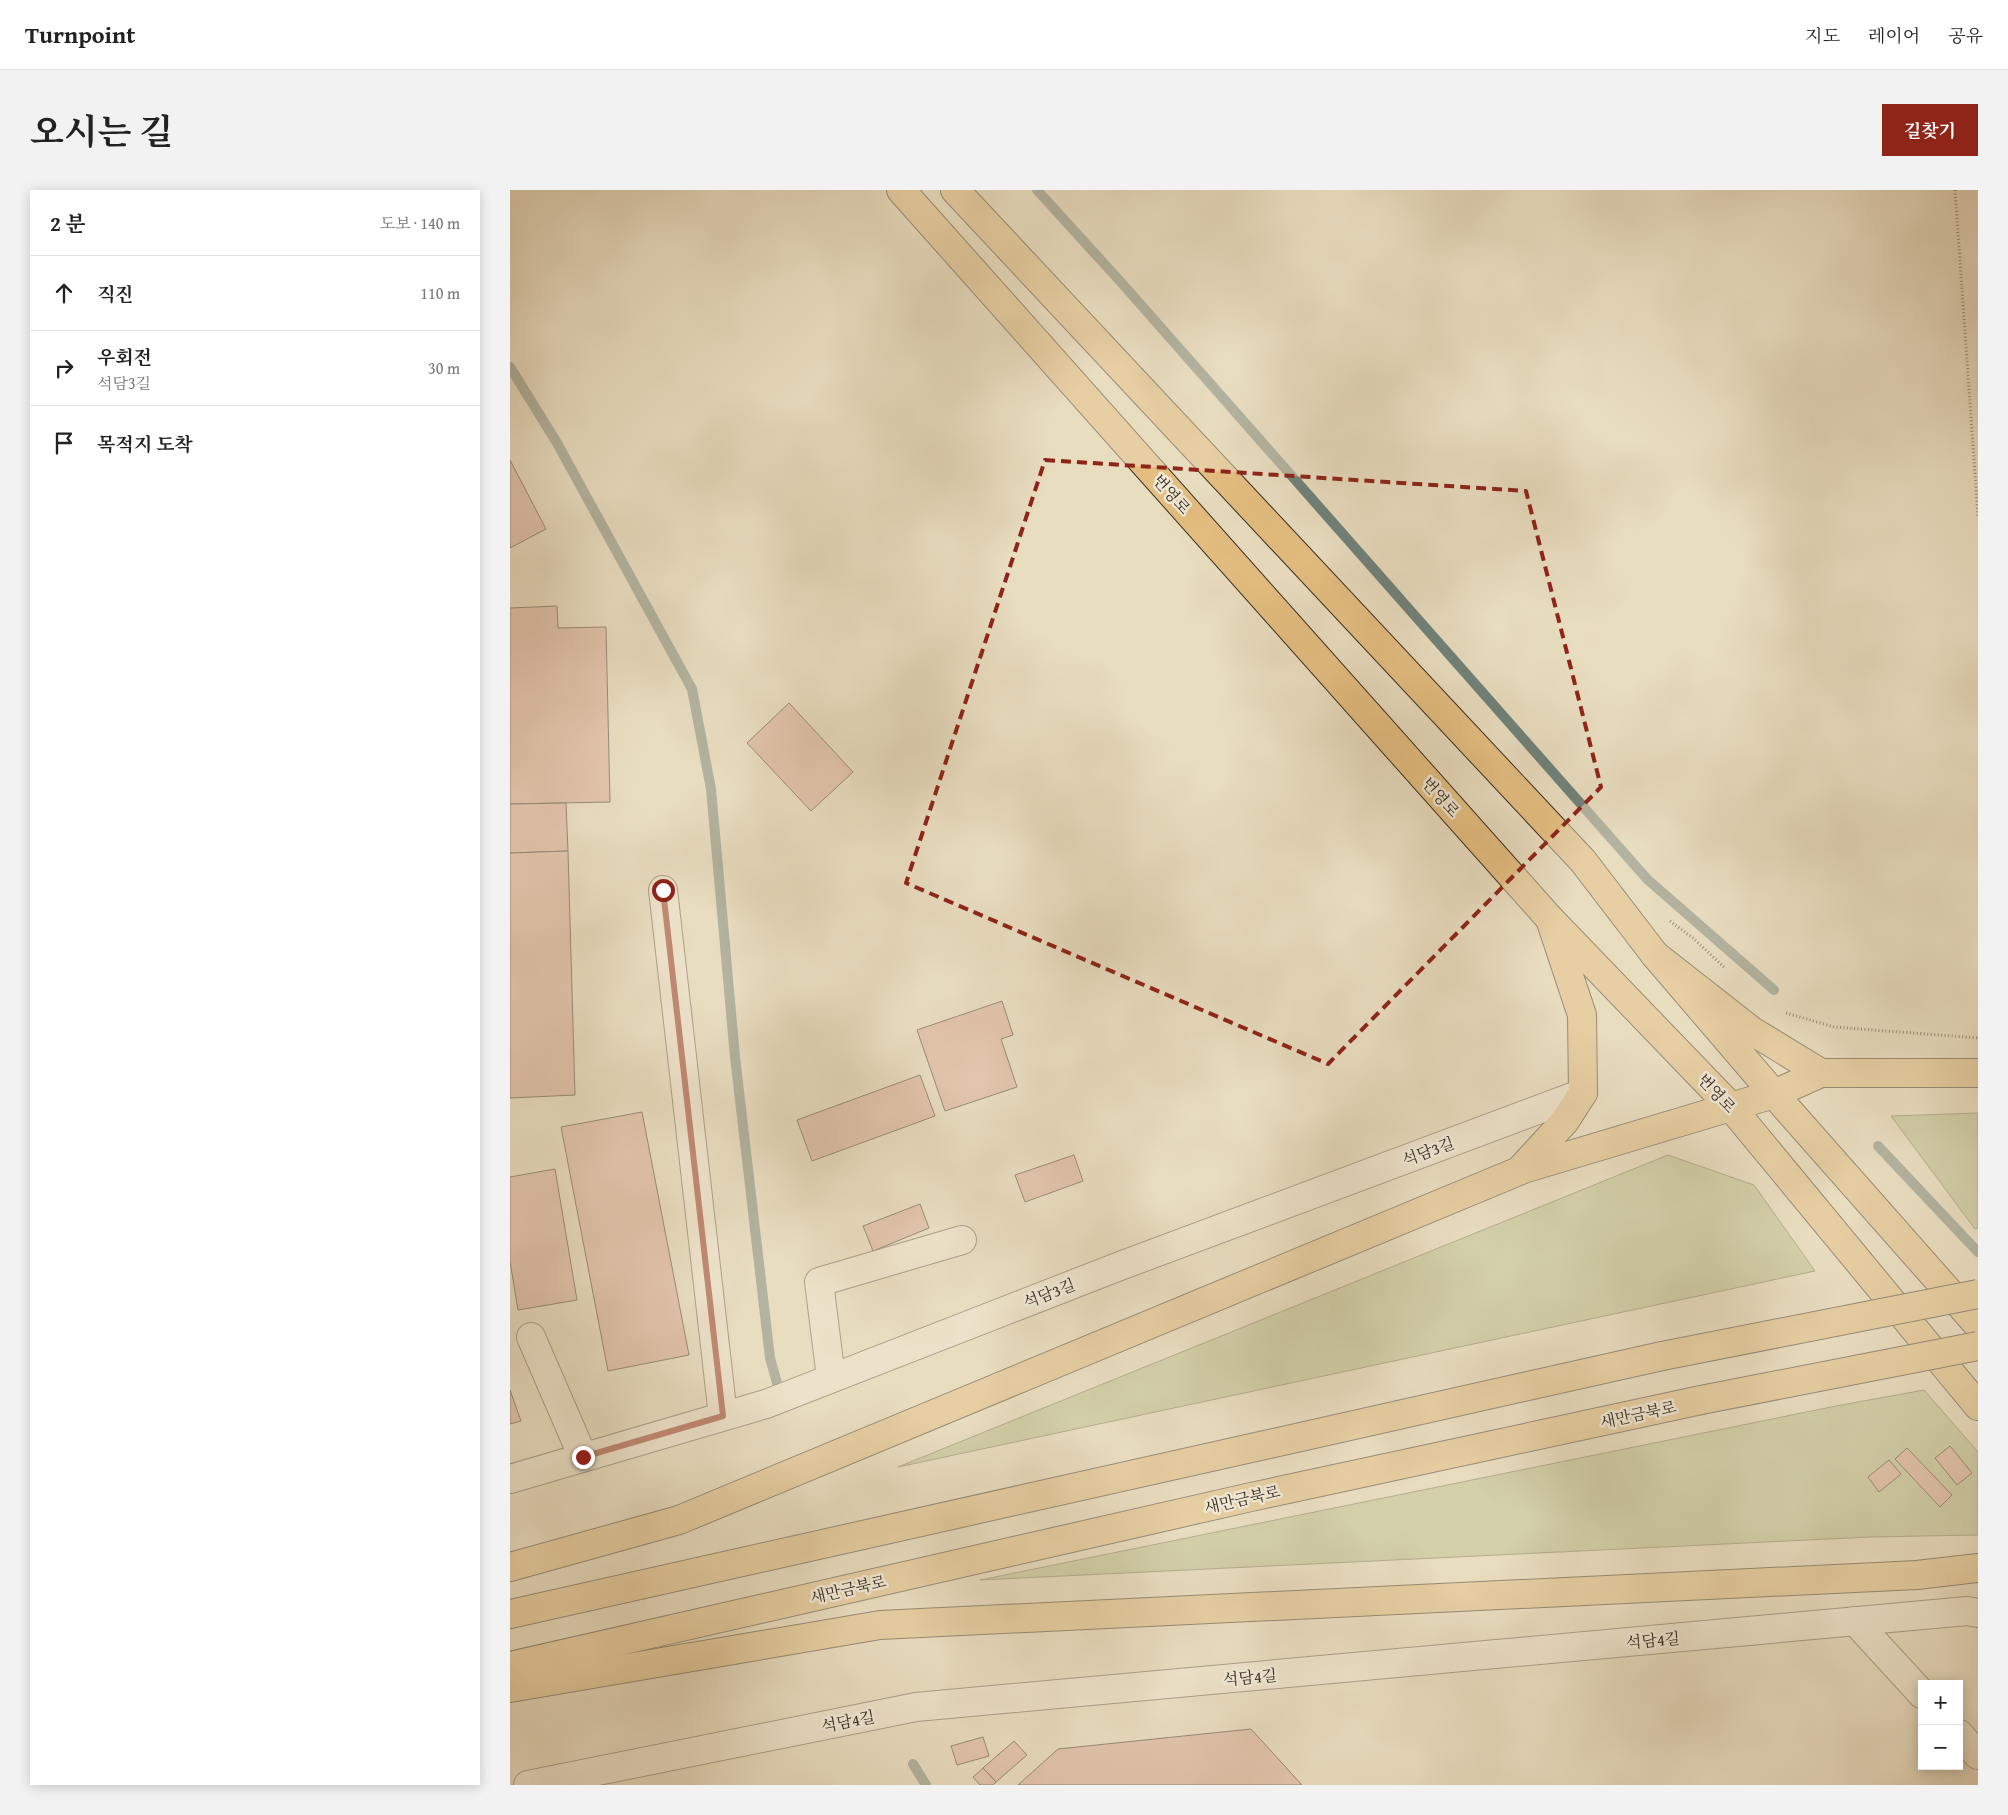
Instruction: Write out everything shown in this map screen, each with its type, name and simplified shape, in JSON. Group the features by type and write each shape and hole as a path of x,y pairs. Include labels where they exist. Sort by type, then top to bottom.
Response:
{"main road":[{"name":"번영로","path":"901,190 1550,919 1731,1107 1978,1406"},
{"path":"955,190 1583,861 1655,955 1774,1094 1978,1325"},
{"path":"1519,1171 1565,1121 1583,1093 1582,1015 1550,919"},
{"path":"1655,955 1752,1031 1821,1073"},
{"path":"510,1567 679,1520 1519,1171 1774,1094 1821,1073 1978,1073"},
{"path":"510,1614 1662,1356 1978,1294"},
{"name":"새만금북로","path":"510,1666 1241,1499 1701,1400 1978,1346"},
{"path":"510,1688 880,1625 1917,1575 1978,1568"},
{"path":"1917,1575 1978,1588"}],"street":[{"path":"663,890 723,1416"},
{"name":"석담3길","path":"510,1479 766,1404 1120,1266 1583,1093"},
{"path":"831,1378 819,1282 962,1240"},
{"path":"531,1337 583,1457"},
{"name":"석담4길","path":"528,1785 916,1708 1855,1621 1967,1611 1978,1613"},
{"path":"1855,1621 1918,1690"},
{"path":"1963,1738 1978,1755"}],"path":[{"path":"1955,190 1978,516"},
{"path":"1666,917 1694,939 1728,971"},
{"path":"1778,1011 1834,1027 1978,1038"}],"highlighted area":[{"path":"1045,460 1526,491 1601,787 1328,1064 906,883"}],"green space":[{"path":"1978,1113 1978,1228 1975,1229 1891,1116"},
{"path":"1668,1155 1754,1185 1815,1271 898,1467"},
{"path":"1924,1390 1978,1452 1978,1535 1870,1537 980,1580 1836,1406"}],"building":[{"path":"510,460 546,529 510,548"},
{"path":"557,606 558,628 606,627 610,802 510,804 510,608"},
{"path":"789,703 853,772 811,811 747,743"},
{"path":"566,803 568,851 510,853 510,804"},
{"path":"568,851 575,1095 510,1098 510,853"},
{"path":"1002,1001 1013,1035 1001,1039 1017,1087 945,1111 917,1030"},
{"path":"920,1075 935,1116 812,1161 797,1120"},
{"path":"642,1112 689,1355 608,1371 561,1127"},
{"path":"1074,1155 1083,1181 1025,1202 1015,1175"},
{"path":"555,1169 577,1300 518,1310 510,1261 510,1177"},
{"path":"920,1204 929,1228 873,1251 863,1226"},
{"path":"510,1390 521,1421 510,1424"},
{"path":"1950,1446 1972,1473 1957,1485 1935,1458"},
{"path":"1907,1448 1952,1495 1940,1507 1895,1459"},
{"path":"1889,1460 1901,1474 1879,1492 1868,1477"},
{"path":"1251,1729 1302,1785 1018,1785 1058,1749"},
{"path":"983,1737 989,1756 957,1765 951,1746"},
{"path":"1014,1741 1027,1755 996,1782 983,1768"},
{"path":"983,1768 996,1782 993,1785 980,1785 973,1777"}],"waterway":[{"path":"1037,190 1119,280 1647,879 1774,990"},
{"path":"510,367 557,443 692,689 711,789 735,1057 770,1358 777,1383"},
{"path":"1878,1146 1978,1252"},
{"path":"913,1764 926,1785"}],"route":[{"path":"583,1457 723,1416 663,890"}]}
